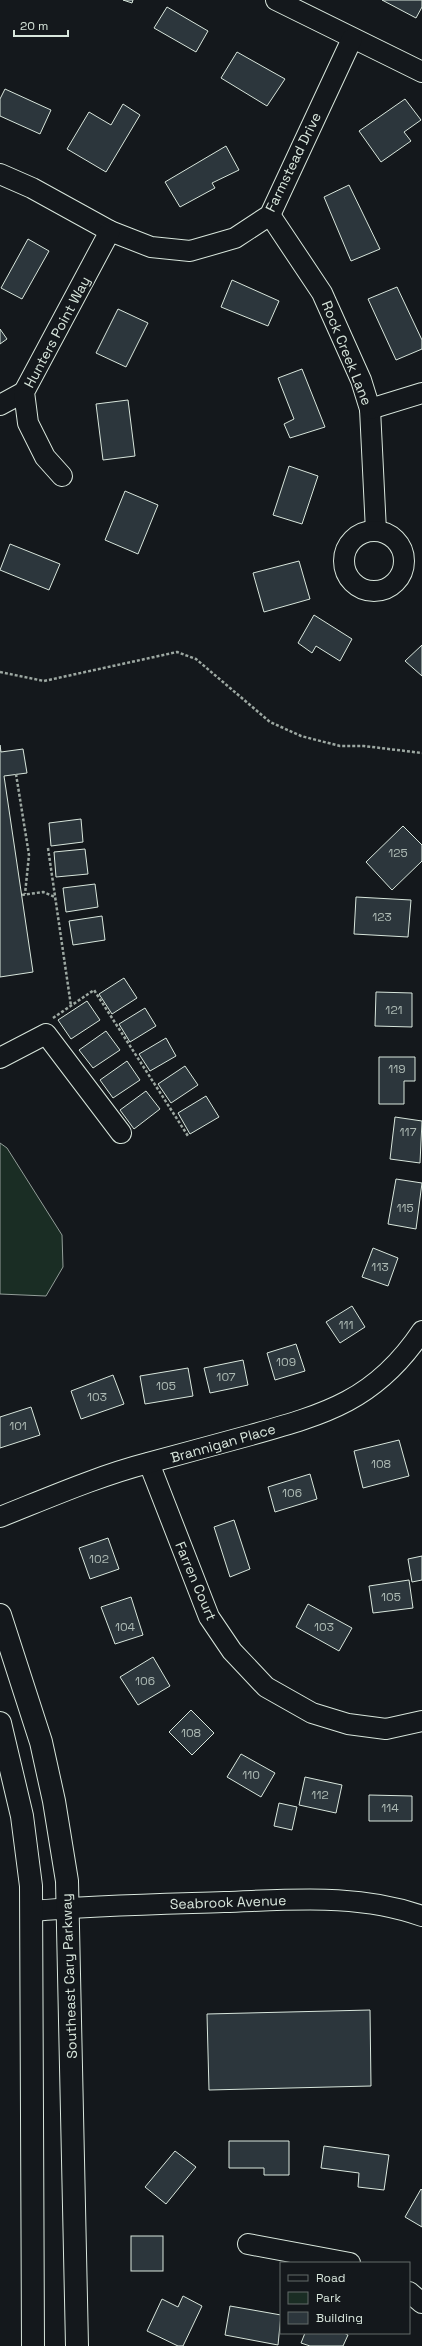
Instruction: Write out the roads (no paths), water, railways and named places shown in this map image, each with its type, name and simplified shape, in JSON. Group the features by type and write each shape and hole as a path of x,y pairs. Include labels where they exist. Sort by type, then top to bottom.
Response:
{"main road":[{"name":"Southeast Cary Parkway","path":"0,1615 24,1686 48,1772 66,1881 68,1908 77,2346"},
{"path":"0,1723 22,1816 31,1886 33,2346"}],"street":[{"path":"276,0 352,39 422,72"},
{"name":"Farmstead Drive","path":"0,174 32,188 110,231 151,247 190,251 235,238 270,215 352,39"},
{"name":"Rock Creek Lane","path":"270,215 322,294 361,380 370,409 376,531"},
{"name":"Hunters Point Way","path":"62,476 45,457 28,423 24,392 110,231"},
{"path":"0,405 24,392"},
{"path":"370,409 422,393"},
{"path":"0,1058 46,1034 121,1133"},
{"name":"Brannigan Place","path":"0,1517 69,1490 149,1463 304,1420 343,1404 384,1375 409,1351 422,1331"},
{"name":"Farren Court","path":"149,1463 209,1616 232,1651 266,1687 312,1713 348,1724 386,1729 422,1722"},
{"name":"Seabrook Avenue","path":"32,1911 68,1908 309,1900 361,1900 398,1907 422,1916"},
{"path":"248,2244 345,2262"},
{"path":"410,2293 422,2303"}]}
